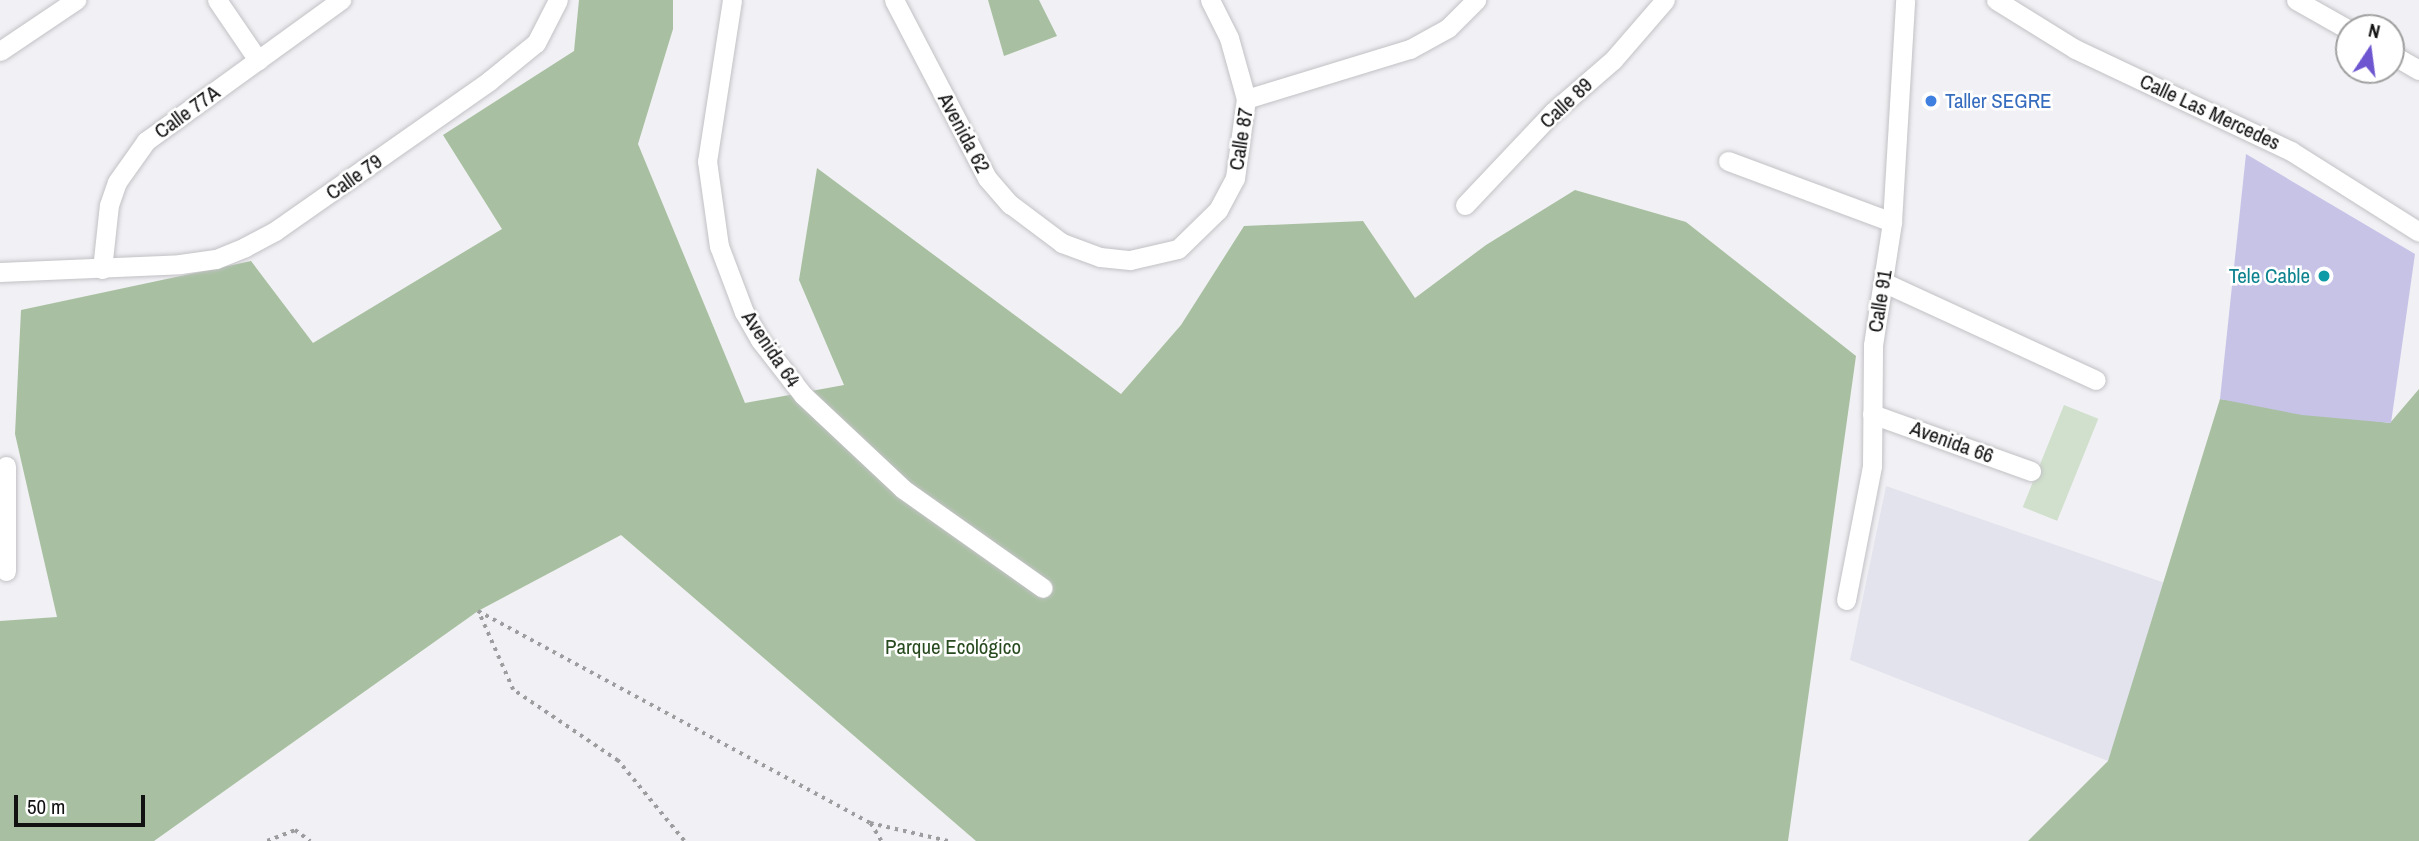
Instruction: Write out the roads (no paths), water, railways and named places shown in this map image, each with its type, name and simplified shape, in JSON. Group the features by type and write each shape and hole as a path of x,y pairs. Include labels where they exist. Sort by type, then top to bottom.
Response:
{"street":[{"path":"0,51 76,0"},
{"path":"217,0 258,60"},
{"name":"Calle 77A","path":"102,270 109,205 130,162 146,141 341,0"},
{"name":"Calle 79","path":"0,272 102,270 216,259 275,231 536,43 558,0"},
{"name":"Avenida 64","path":"732,0 707,161 719,246 744,312 760,340 803,395 903,489 1043,588"},
{"name":"Avenida 62","path":"894,0 987,178 1010,204 1062,243"},
{"path":"1210,0 1229,38 1245,99"},
{"name":"Calle 89","path":"1465,205 1553,112 1613,61 1665,0"},
{"name":"Calle 91","path":"1846,600 1872,466 1873,345 1892,222 1905,0"},
{"name":"Calle Las Mercedes","path":"1996,0 2075,49 2291,151 2419,232"},
{"path":"2295,0 2335,22"},
{"name":"Calle 87","path":"1062,243 1100,257 1130,260 1155,258 1178,249 1218,210 1235,178 1245,99 1430,41 1470,2"},
{"path":"1728,161 1892,222"},
{"path":"1883,282 2096,380"},
{"name":"Avenida 66","path":"1872,414 2031,471"},
{"path":"6,466 6,571"}],"place":[{"name":"Taller SEGRE","path":"1931,101"},
{"name":"Tele Cable","path":"2324,276"}],"park label":[{"name":"Parque Ecológico","path":"953,647"}]}
